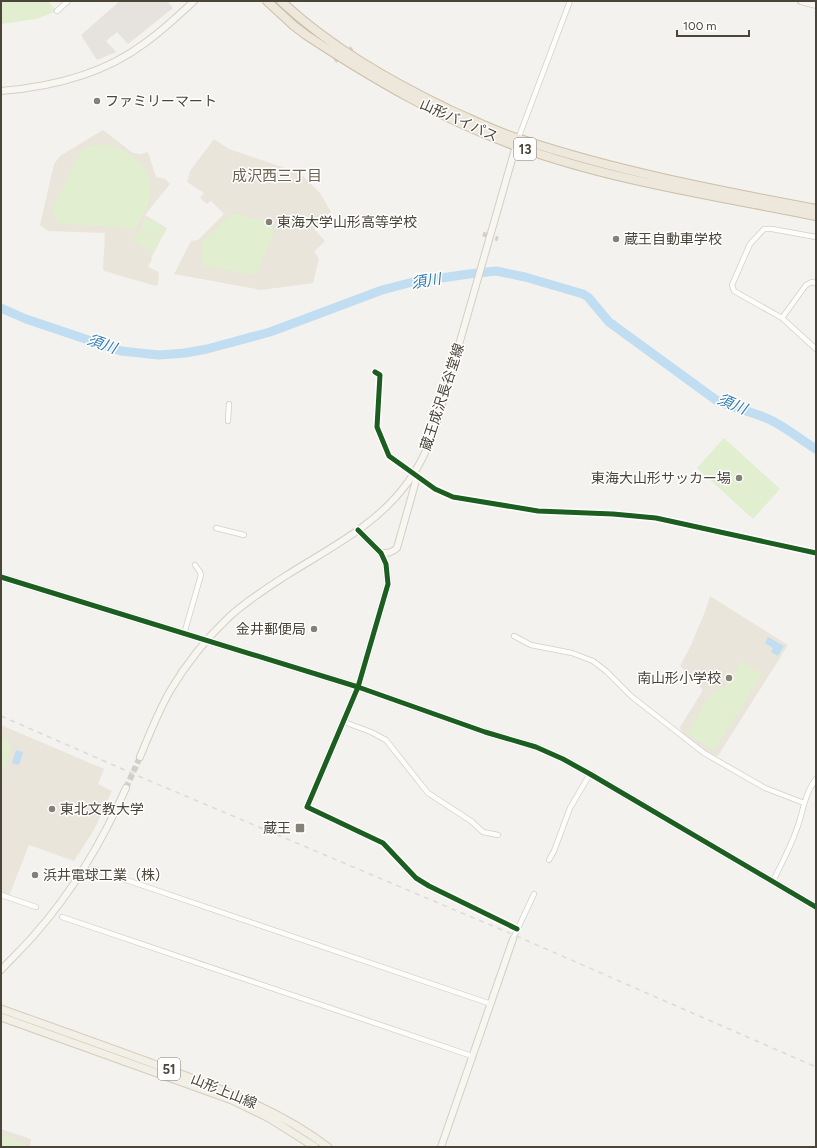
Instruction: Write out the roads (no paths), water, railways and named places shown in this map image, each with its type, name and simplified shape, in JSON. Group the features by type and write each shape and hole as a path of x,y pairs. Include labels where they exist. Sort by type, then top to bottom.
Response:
{"highway":[{"name":"山形バイパス","path":"267,1 306,35 391,88 469,127 517,142 586,168 653,184 816,216"},
{"name":"山形バイパス","path":"281,1 326,38 393,81 517,142 696,185 816,209"}],"main road":[{"name":"山形上山線","path":"1,1009 237,1095 277,1114 328,1147"},
{"name":"山形上山線","path":"1,1017 232,1100 269,1118 316,1147"}],"street":[{"path":"57,11 68,1"},
{"path":"1,91 25,89 56,83 96,70 124,57 144,44 168,25 194,1"},
{"path":"517,142 570,1"},
{"path":"801,1 816,5"},
{"name":"蔵王成沢長谷堂線","path":"140,757 162,707 171,691 206,641 229,617 259,593 358,530 389,505 415,475 432,437 517,142"},
{"path":"816,237 772,229 764,229 750,244 732,285 734,291 782,318 816,349"},
{"path":"782,318 806,285 812,282 816,283"},
{"path":"375,372 380,375 377,404 377,427 378,433 389,456 435,489 453,497 545,512 613,514 656,518 816,553"},
{"path":"228,421 229,404"},
{"path":"381,552 393,552 397,548 415,475"},
{"path":"216,528 244,535"},
{"path":"358,530 381,552 386,564 388,584 358,687 308,807 383,843 416,878 429,886 517,929"},
{"path":"184,634 201,575 195,566"},
{"path":"1,577 358,687 485,732 536,747 563,759 590,774 816,907"},
{"path":"514,636 531,645 572,653 593,661 606,671 631,696 704,753 765,788 804,803"},
{"path":"344,722 371,732 386,740 428,793 471,821 484,832 498,835"},
{"path":"549,860 554,851 570,808 590,774"},
{"path":"773,881 797,830 804,803 816,780"},
{"path":"1,970 35,934 71,887 106,830 126,788"},
{"path":"94,869 491,1004"},
{"path":"1,894 36,907"},
{"path":"441,1147 512,939 534,894"},
{"path":"62,916 472,1056"}],"water":[{"path":"768,637 784,646 778,656 771,652 773,648 765,643"},
{"path":"16,750 23,752 19,765 12,763"}],"waterway":[{"name":"須川","path":"1,308 26,319 121,351 159,355 185,353 207,349 270,332 382,290 413,282 496,271 525,277 583,294 588,297 609,322 716,400 773,421 816,449"}],"tunnel":[{"path":"335,61 352,48"},
{"path":"483,234 498,239"},
{"path":"126,788 140,757"}],"railway":[{"path":"1,716 143,778 514,935 816,1067"}],"place":[{"name":"ファミリーマート","path":"97,101"},
{"name":"東海大学山形高等学校","path":"269,222"},
{"name":"蔵王自動車学校","path":"616,239"},
{"name":"東海大山形サッカー場","path":"739,478"},
{"name":"金井郵便局","path":"314,629"},
{"name":"南山形小学校","path":"729,678"},
{"name":"東北文教大学","path":"52,809"},
{"name":"蔵王","path":"300,828"},
{"name":"浜井電球工業（株）","path":"35,875"}],"district":[{"name":"成沢西三丁目","path":"277,176"}]}
